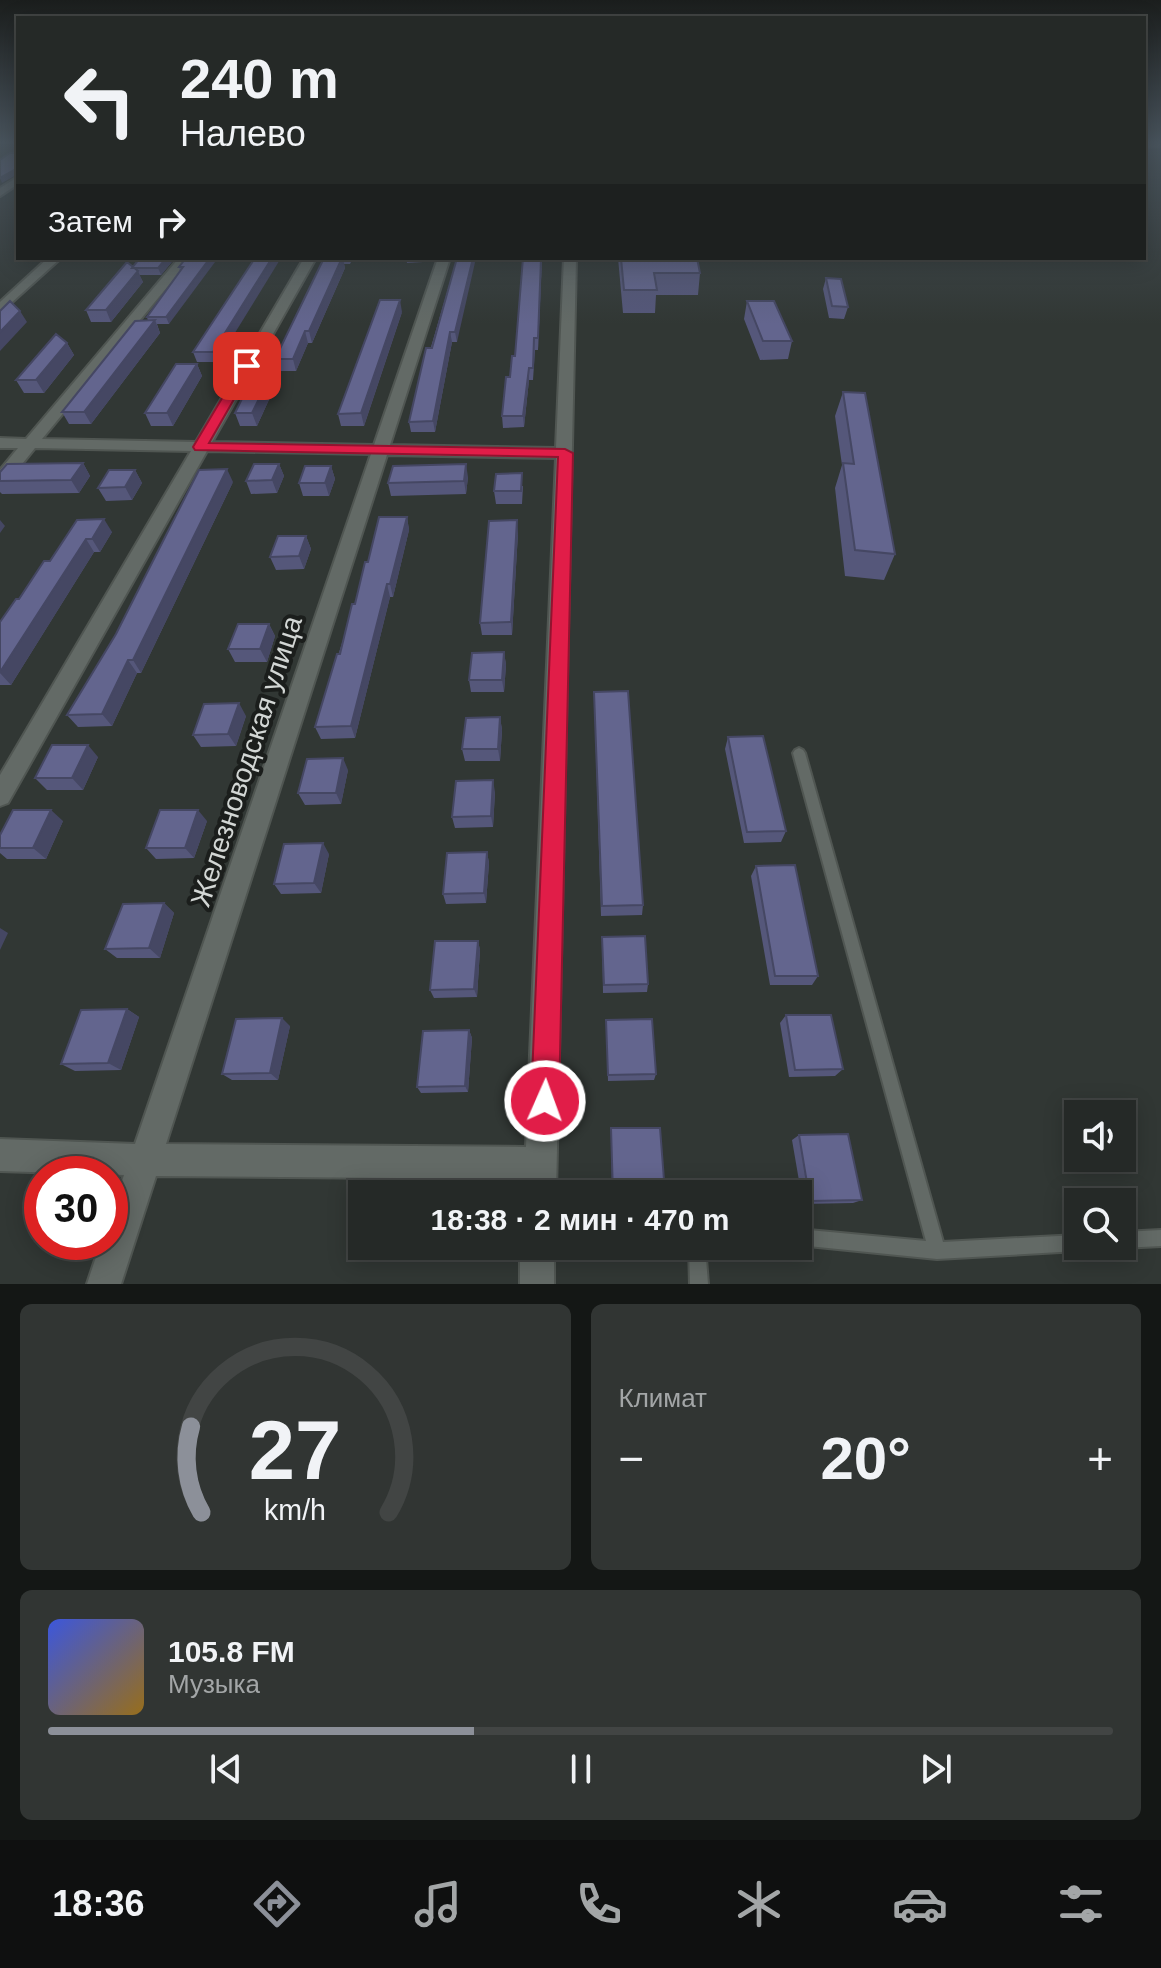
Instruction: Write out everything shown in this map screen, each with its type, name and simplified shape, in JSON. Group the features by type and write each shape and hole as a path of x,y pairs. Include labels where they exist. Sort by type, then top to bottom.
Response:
{"street":[{"path":"0,309 53,260"},
{"path":"0,480 183,260"},
{"path":"0,796 309,260"},
{"name":"Железноводская улица","path":"104,1284 443,260"},
{"path":"0,1155 542,1178 570,260"},
{"path":"0,443 565,453"},
{"path":"537,1260 537,1284"}],"lane":[{"path":"799,753 937,1251"},
{"path":"812,1238 937,1251 1064,1244"},
{"path":"1136,1239 1161,1238"},
{"path":"698,1260 699,1284"}],"building":[{"path":"138,260 164,260 158,268 132,268"},
{"path":"184,260 209,260 166,317 147,317 183,267 179,267"},
{"path":"254,260 271,260 213,352 193,352"},
{"path":"323,260 341,260 293,359 275,359"},
{"path":"456,260 473,260 455,332 450,332 433,421 409,422 426,348 432,348"},
{"path":"523,260 541,260 538,338 534,338 533,368 529,368 523,416 502,416 506,377 510,377 512,356 515,356"},
{"path":"621,260 697,260 700,273 654,273 657,290 624,290"},
{"path":"127,262 138,271 106,310 86,310"},
{"path":"826,278 841,279 848,307 832,306"},
{"path":"380,300 400,300 361,413 338,414"},
{"path":"10,301 20,311 0,332 0,311"},
{"path":"747,301 774,301 792,341 763,341"},
{"path":"155,320 84,412 62,412 135,321"},
{"path":"56,334 67,343 36,380 16,380"},
{"path":"176,364 197,364 167,413 145,413"},
{"path":"256,370 273,370 252,413 235,413"},
{"path":"843,392 865,393 895,554 855,550 843,463 854,464"},
{"path":"83,463 71,480 0,481 0,472 7,464"},
{"path":"254,464 279,464 272,480 246,481"},
{"path":"466,464 464,481 388,483 393,466"},
{"path":"305,466 331,466 325,483 299,483"},
{"path":"227,469 133,660 128,660 102,714 67,715 116,634 199,470"},
{"path":"109,470 135,470 125,487 98,488"},
{"path":"522,473 521,491 494,491 496,474"},
{"path":"379,517 407,517 351,726 315,727 337,654 340,654"},
{"path":"104,519 92,539 86,539 0,672 0,622 44,561 50,561 77,520"},
{"path":"517,520 511,622 480,623 489,521"},
{"path":"278,536 306,536 299,556 270,557"},
{"path":"238,624 269,624 260,649 228,649"},
{"path":"504,652 502,680 469,680 472,653"},
{"path":"628,691 643,905 602,906 594,692"},
{"path":"239,703 228,734 193,735 204,704"},
{"path":"500,717 498,749 462,749 466,718"},
{"path":"763,736 786,831 747,832 728,737"},
{"path":"52,745 88,745 72,778 35,778"},
{"path":"343,758 336,793 298,793 307,759"},
{"path":"493,780 491,816 452,817 456,781"},
{"path":"13,810 51,810 33,848 0,848 0,835"},
{"path":"160,810 198,810 185,848 146,848"},
{"path":"323,843 314,883 274,884 284,844"},
{"path":"487,852 484,893 443,894 447,853"},
{"path":"795,865 818,976 775,976 756,866"},
{"path":"164,903 149,948 105,949 123,904"},
{"path":"645,936 648,984 604,985 602,937"},
{"path":"435,941 478,941 474,989 430,990"},
{"path":"127,1009 108,1063 61,1064 81,1010"},
{"path":"786,1015 831,1015 843,1069 795,1070"},
{"path":"282,1018 270,1073 222,1074 236,1019"},
{"path":"652,1019 656,1074 608,1075 606,1020"},
{"path":"469,1030 465,1086 417,1087 423,1031"},
{"path":"611,1128 660,1128 664,1180 613,1180"},
{"path":"848,1134 862,1200 812,1201 812,1180 806,1180 799,1135"}],"route":[{"path":"247,366 200,447 565,453 545,1101"}]}
